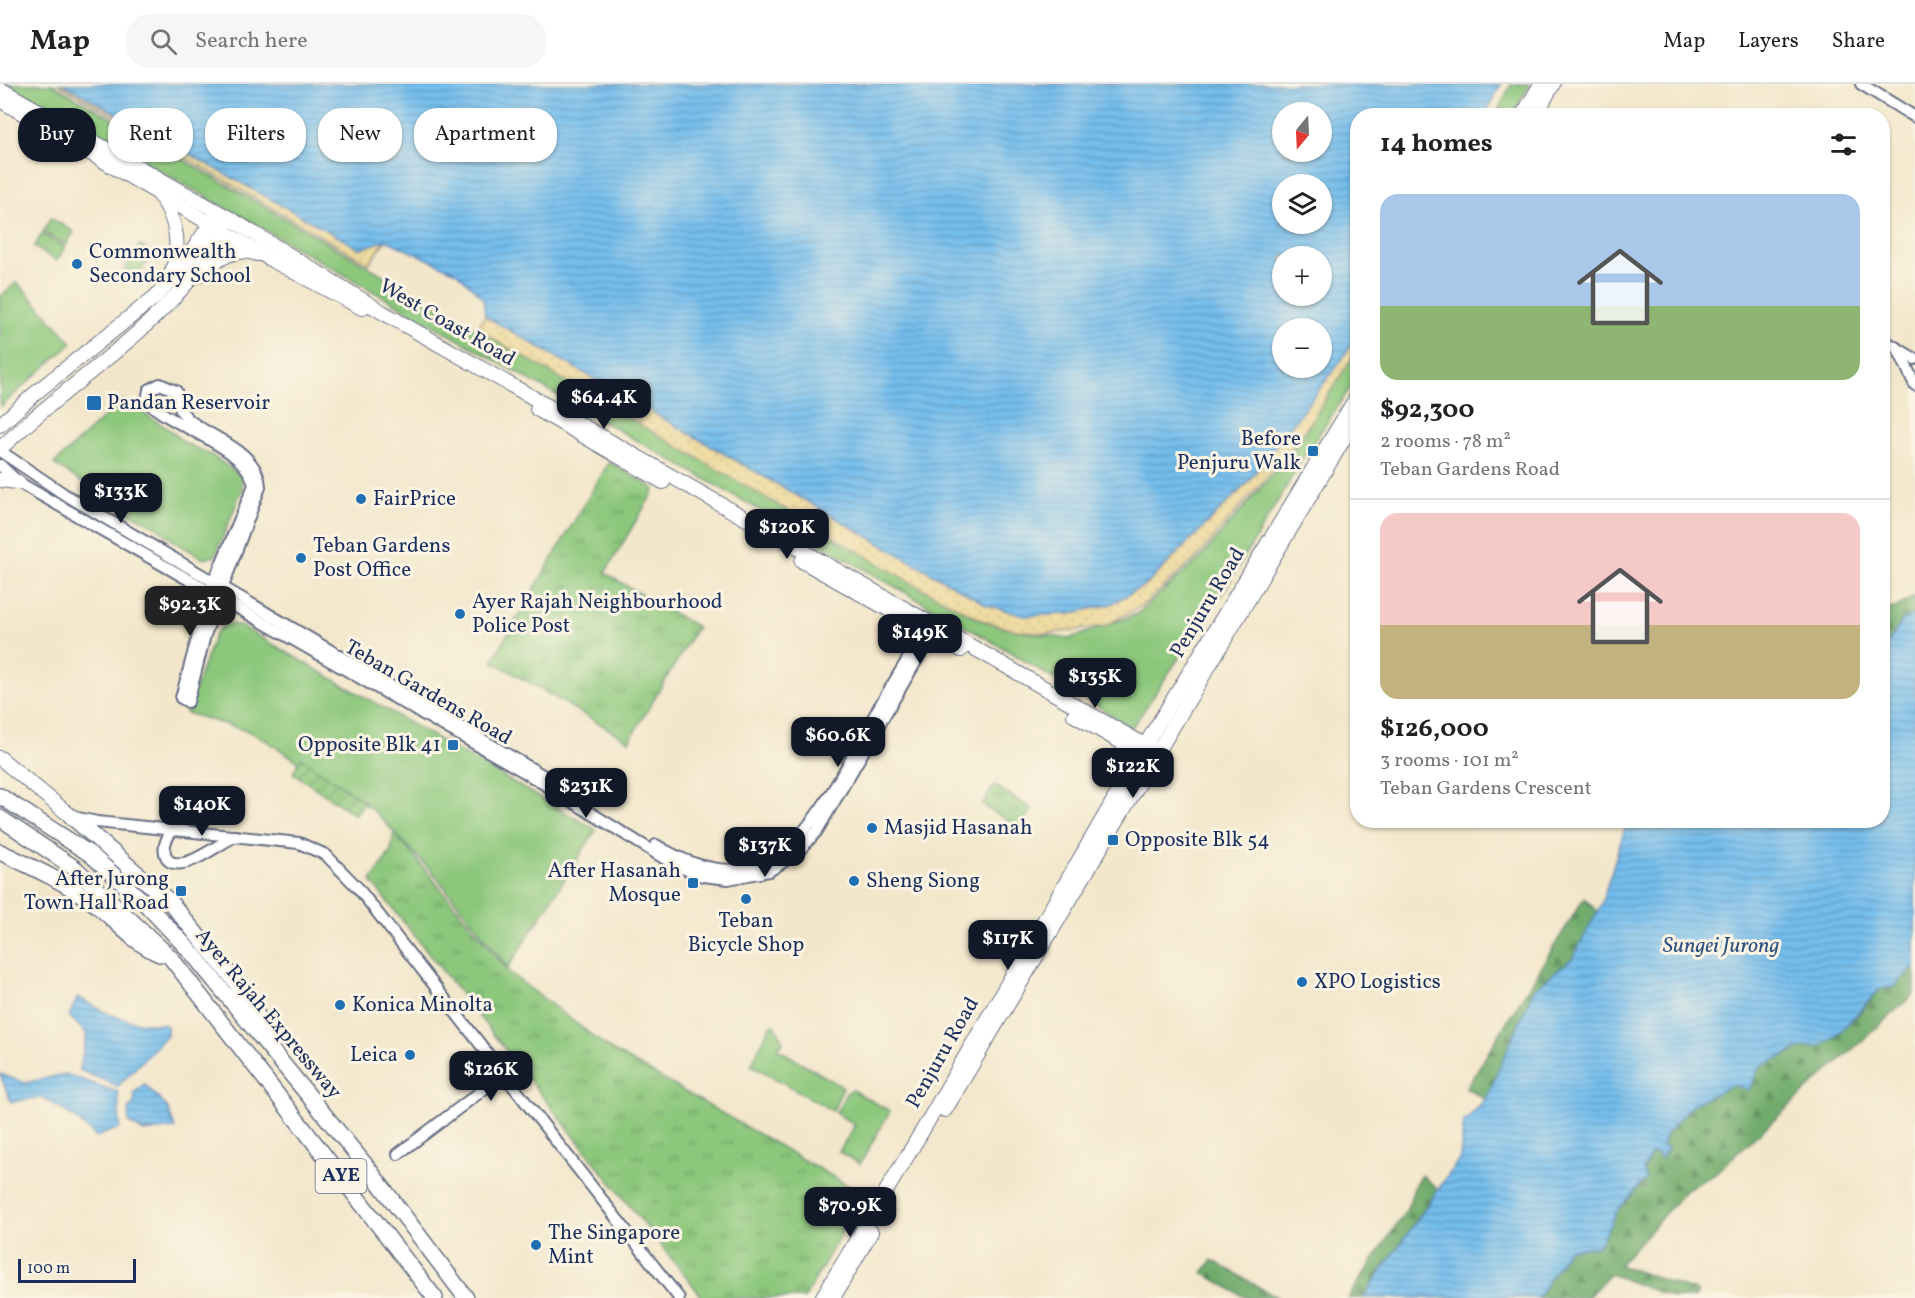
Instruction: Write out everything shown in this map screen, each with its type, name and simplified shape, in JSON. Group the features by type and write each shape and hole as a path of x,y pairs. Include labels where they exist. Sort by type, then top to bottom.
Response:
{"highway":[{"name":"Ayer Rajah Expressway","path":"0,796 90,854 144,902 192,953 308,1095 466,1298"},
{"path":"72,817 170,902 200,936 235,981 308,1095"},
{"name":"Ayer Rajah Expressway","path":"0,818 76,869 171,958 435,1298"},
{"path":"0,852 63,882 96,905 147,948 171,958"}],"main road":[{"path":"1527,108 1541,84"},
{"path":"1540,108 1553,84"},
{"name":"West Coast Road","path":"0,88 220,221 1149,753"},
{"name":"West Coast Road","path":"0,100 158,193 220,221 270,259 423,340 544,414 931,628"},
{"path":"158,193 170,209 176,237 175,263 167,285"},
{"path":"187,283 220,221"},
{"path":"0,425 39,390 135,315 167,285 220,221"},
{"path":"0,450 42,410 118,348 187,283 215,261 235,252 247,251 270,259"},
{"name":"Penjuru Road","path":"833,1298 942,1106 1350,408"},
{"name":"Penjuru Road","path":"1149,753 1350,428"},
{"path":"0,480 18,482"},
{"path":"0,758 72,817"},
{"name":"Penjuru Road","path":"822,1298 942,1106"}],"street":[{"path":"1861,84 1915,117"},
{"path":"1890,344 1915,359"},
{"path":"1898,349 1915,385"},
{"path":"216,589 190,700 185,702 181,698 216,589 254,485 252,475 239,460 152,406 147,401 147,395 153,386 160,384 176,391 182,411 188,419 247,457 256,466 260,476 260,487 216,589"},
{"name":"Teban Gardens Road","path":"0,450 64,494 216,589"},
{"name":"Teban Gardens Road","path":"0,465 18,482 216,589 528,769 675,865 704,876 728,879 769,871 796,853 817,831 931,628"},
{"path":"72,817 97,822 299,843 313,847 335,863 679,1298"},
{"path":"173,829 165,845 165,851 169,861 179,866 189,864 219,843 237,836"},
{"path":"398,1154 504,1074"}],"green space":[{"path":"7,84 52,84 94,108 49,108"},
{"path":"1511,84 1530,84 1516,108 1499,108"},
{"path":"96,109 108,116 108,141 96,134"},
{"path":"145,162 187,162 981,620 1009,629 1069,639 1137,614 1201,557 1294,449 1350,361 1350,388 1305,455 1229,583 1132,728 1014,654"},
{"path":"51,218 74,232 66,245 43,232"},
{"path":"42,234 65,247 57,261 34,247"},
{"path":"139,245 152,253 136,279 123,272"},
{"path":"17,282 72,343 0,407 0,297"},
{"path":"122,400 169,429 185,443 213,456 241,476 242,490 215,556 204,559 175,542 157,527 121,508 54,464"},
{"path":"609,462 655,489 605,573 697,627 629,741 492,661"},
{"path":"1915,595 1915,614 1904,619 1890,640 1890,609 1898,607"},
{"path":"226,623 241,626 596,830 508,968 435,875 373,810 248,731 186,713 215,634"},
{"path":"301,758 365,802 355,815 293,773"},
{"path":"994,785 1032,809 1020,828 982,805"},
{"path":"394,832 511,974 610,1049 863,1194 805,1298 703,1298 371,881 391,851"},
{"path":"1584,898 1598,912 1573,958 1534,989 1486,1100 1466,1088"},
{"path":"1915,967 1915,993 1713,1175 1687,1189 1619,1265 1698,1292 1695,1298 1673,1298 1610,1274 1587,1298 1538,1298 1568,1249 1598,1246 1618,1210 1635,1192 1652,1152 1662,1158 1662,1146 1666,1134 1693,1103 1733,1085 1758,1067 1803,1047 1820,1046 1859,1014 1881,988 1893,987"},
{"path":"775,1024 783,1042 778,1049 843,1087 833,1111 751,1065 770,1026"},
{"path":"852,1090 890,1111 860,1164 839,1152 855,1125 836,1113 847,1092"},
{"path":"1422,1175 1438,1190 1363,1298 1348,1298 1407,1209 1415,1185"},
{"path":"1212,1260 1278,1298 1246,1298 1203,1273"}],"sand":[{"path":"58,84 63,84 113,108 108,108 108,113"},
{"path":"193,147 205,153 205,162 224,162 386,240 369,264 193,162"},
{"path":"485,316 987,605 1068,614 1111,604 1147,584 1247,483 1328,378 1332,378 1332,373 1350,346 1350,361 1301,437 1197,557 1146,603 1106,626 1045,634 1009,629 981,620 912,583 476,329"}],"water":[{"path":"63,84 1501,84 1489,108 1350,108 1350,346 1332,373 1332,318 1272,318 1272,378 1328,378 1247,483 1147,584 1111,604 1068,614 1025,616 987,605 485,316 483,298 456,272 386,240 360,249 193,156 193,108 108,109"},
{"name":"Sungei Jurong","path":"1915,614 1915,967 1893,987 1881,988 1836,1036 1820,1046 1803,1047 1759,1067 1749,1090 1733,1085 1693,1104 1666,1134 1662,1146 1668,1149 1662,1158 1652,1153 1643,1169 1646,1179 1618,1210 1598,1246 1568,1249 1538,1298 1363,1298 1460,1158 1464,1122 1486,1099 1534,989 1573,958 1601,905 1625,828 1890,828 1890,640 1904,619"},
{"path":"78,997 118,1017 167,1026 167,1035 118,1086 79,1070 87,1034 69,1016"},
{"path":"0,1074 25,1083 65,1074 118,1092 120,1128 96,1137 74,1117 43,1097 11,1102"},
{"path":"144,1084 167,1107 175,1128 144,1132 129,1123 128,1110 135,1101 134,1093"}],"place":[{"name":"Commonwealth Secondary School","path":"77,264"},
{"name":"Pandan Reservoir","path":"94,403"},
{"name":"Before Penjuru Walk","path":"1313,451"},
{"name":"FairPrice","path":"361,499"},
{"name":"Teban Gardens Post Office","path":"301,558"},
{"name":"Ayer Rajah Neighbourhood Police Post","path":"460,614"},
{"name":"Opposite Blk 41","path":"453,745"},
{"name":"Masjid Hasanah","path":"872,828"},
{"name":"Opposite Blk 54","path":"1113,840"},
{"name":"Sheng Siong","path":"854,881"},
{"name":"After Hasanah Mosque","path":"693,883"},
{"name":"After Jurong Town Hall Road","path":"181,891"},
{"name":"Teban Bicycle Shop","path":"746,899"},
{"name":"XPO Logistics","path":"1302,982"},
{"name":"Konica Minolta","path":"340,1005"},
{"name":"Leica","path":"410,1055"},
{"name":"The Singapore Mint","path":"536,1245"}]}
